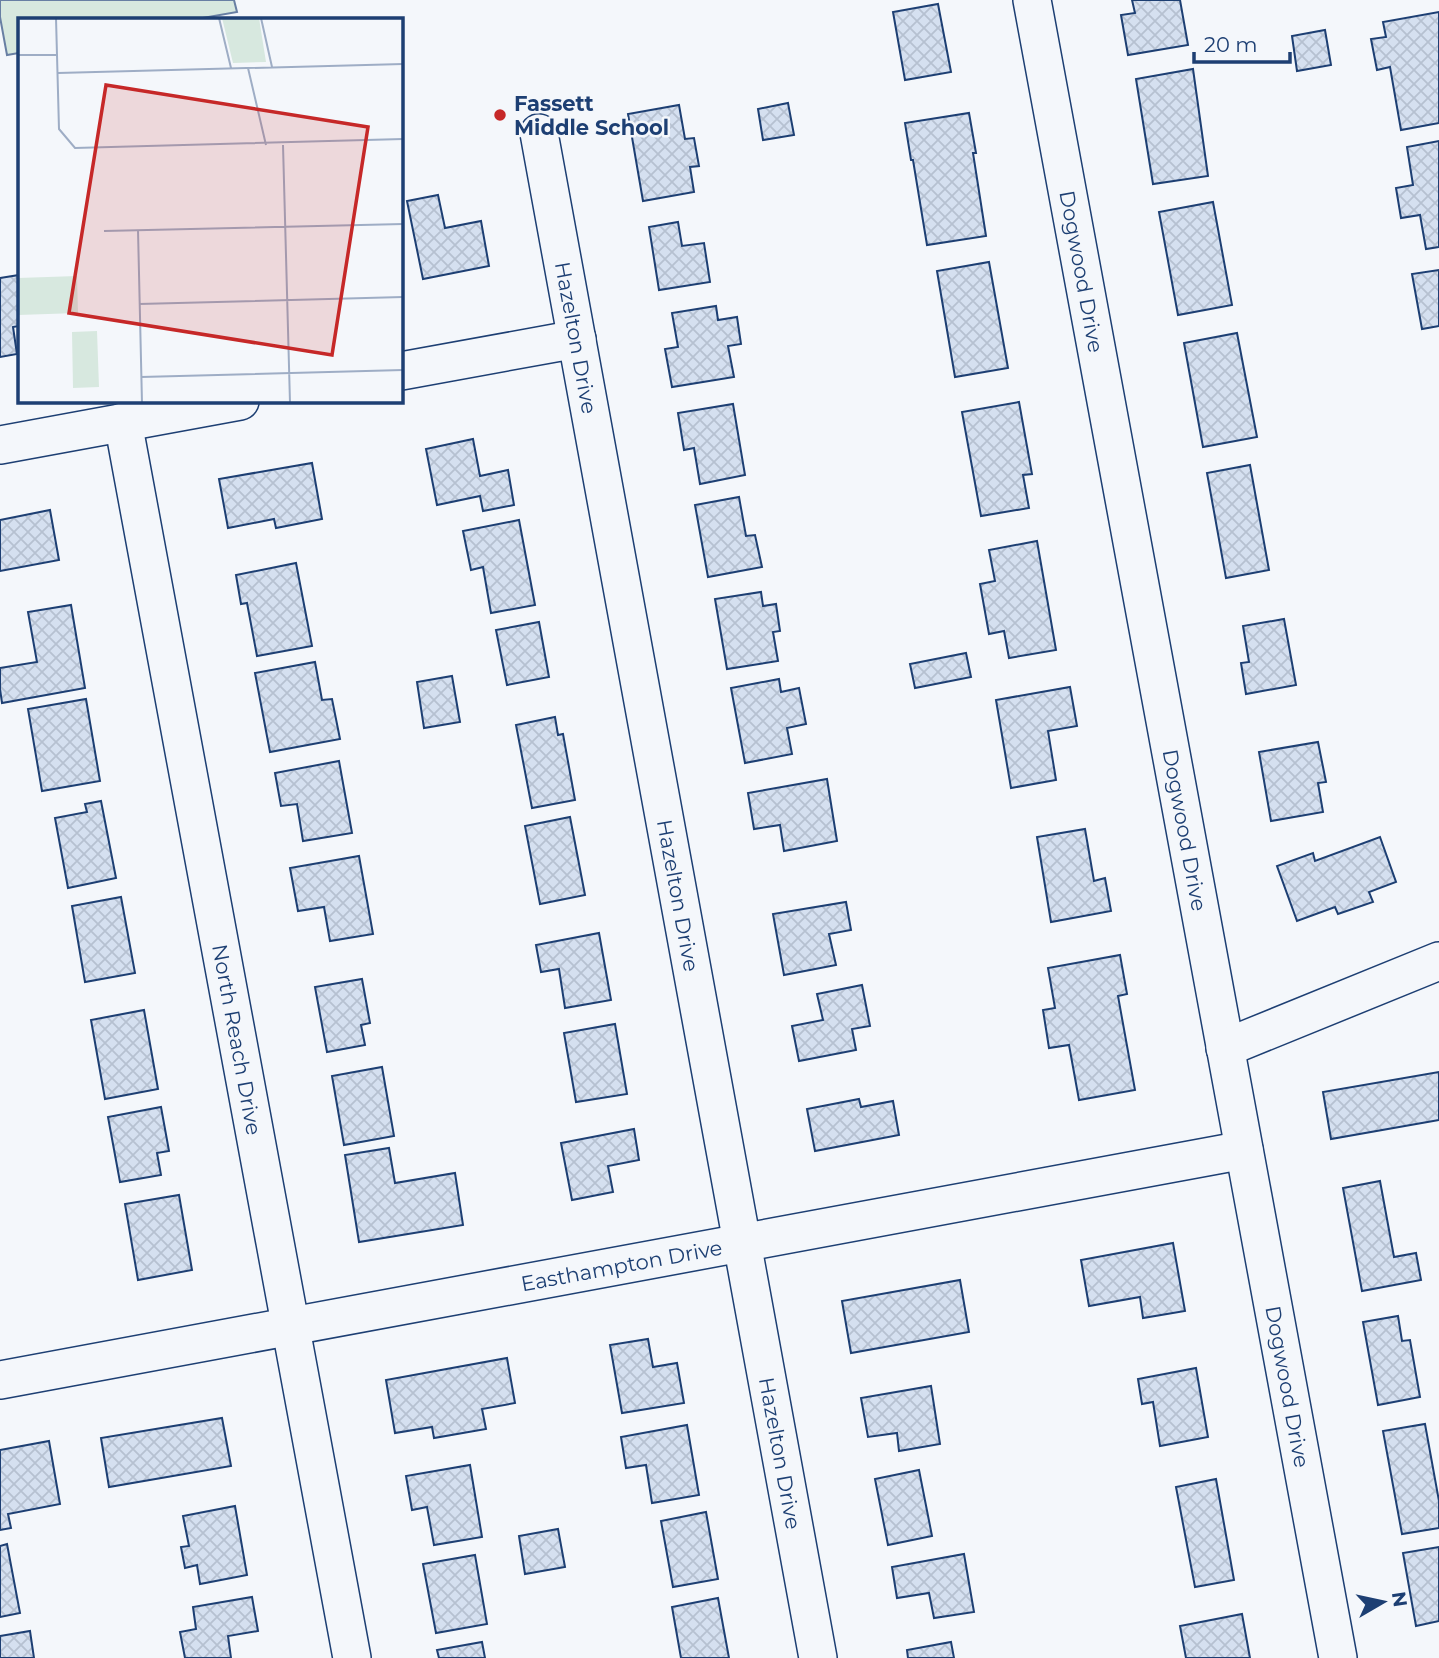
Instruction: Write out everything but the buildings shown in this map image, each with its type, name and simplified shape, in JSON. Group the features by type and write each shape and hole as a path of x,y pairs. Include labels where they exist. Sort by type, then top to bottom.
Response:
{"street":[{"name":"Dogwood Drive","path":"1032,0 1338,1658"},
{"name":"Hazelton Drive","path":"538,133 818,1658"},
{"path":"402,371 577,339"},
{"path":"0,445 234,402"},
{"name":"North Reach Drive","path":"123,422 352,1658"},
{"path":"1225,1048 1439,961"},
{"name":"Easthampton Drive","path":"0,1380 1244,1150"}],"shaded area":[{"path":"0,0 234,0 237,12 203,18 18,18 18,53 7,55 0,17"}],"place":[{"name":"Fassett Middle School","path":"500,115"}]}
